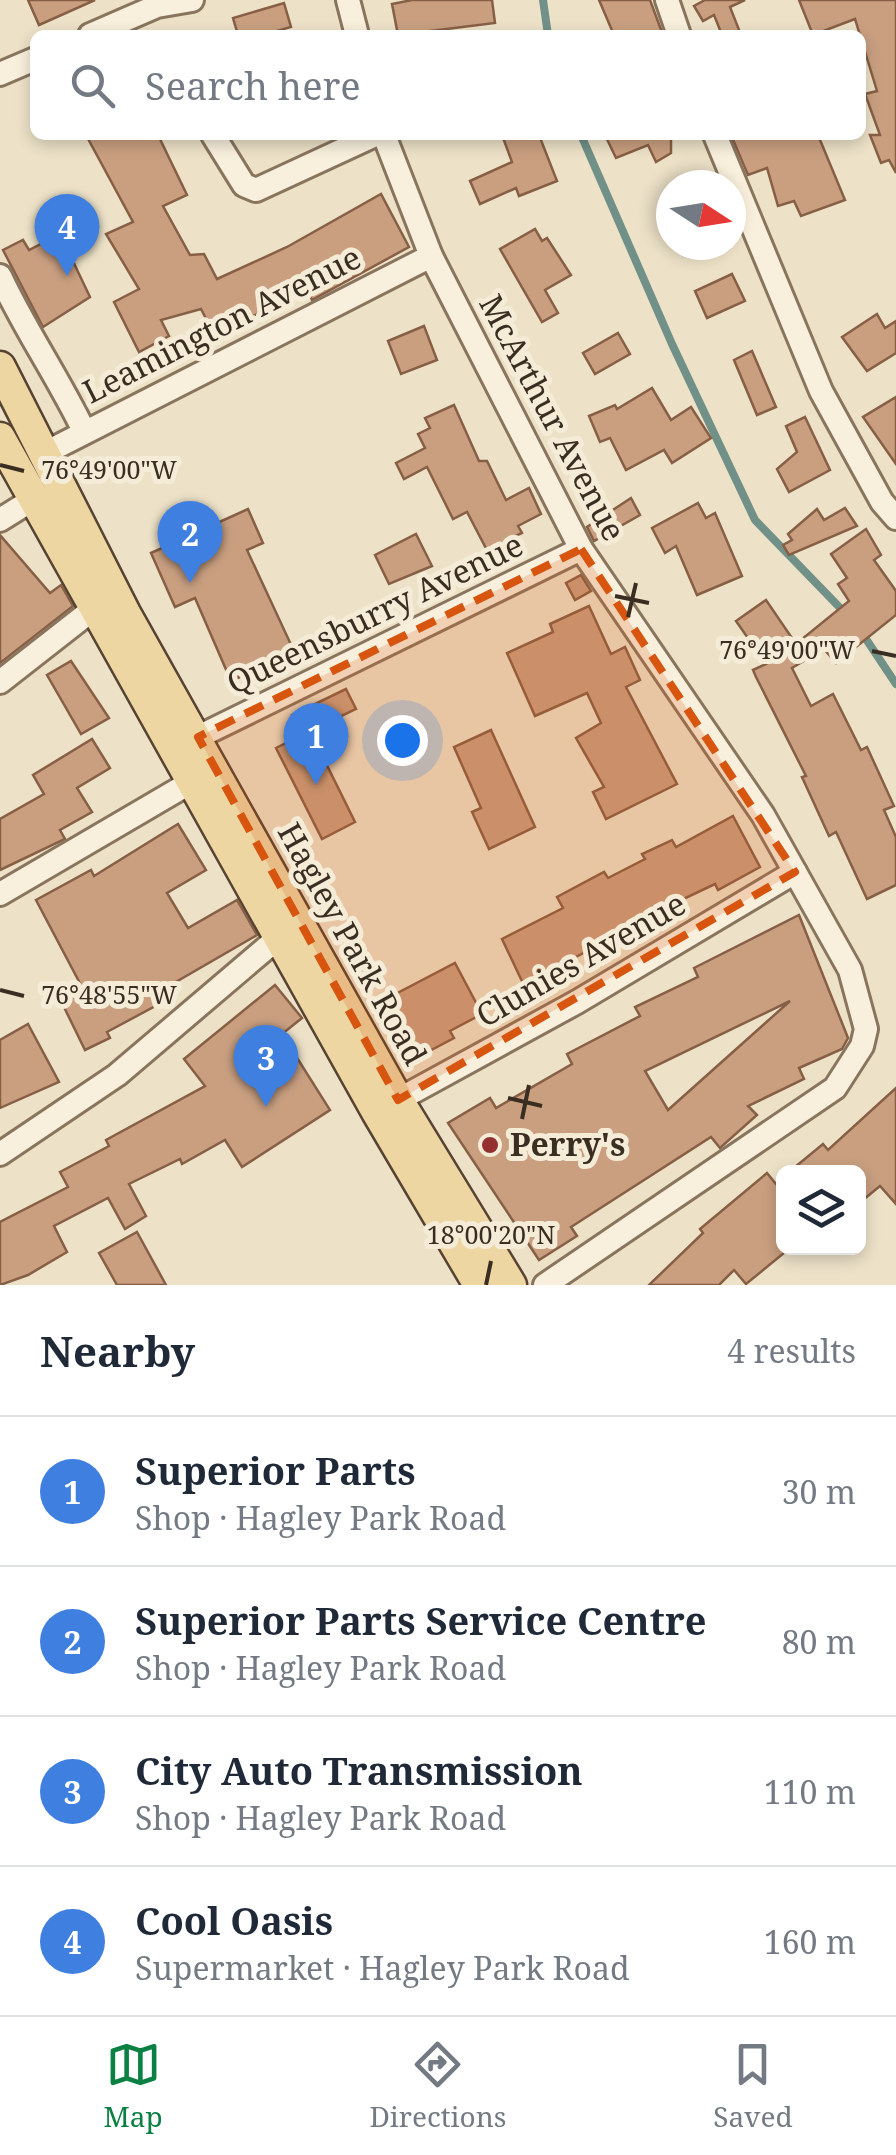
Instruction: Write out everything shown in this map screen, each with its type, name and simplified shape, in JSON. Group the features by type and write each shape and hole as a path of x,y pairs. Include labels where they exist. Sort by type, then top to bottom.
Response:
{"main road":[{"name":"Hagley Park Road","path":"0,367 126,613 398,1100 511,1285"},
{"name":"Hagley Park Road","path":"0,438 92,610 480,1285"}],"street":[{"path":"102,30 157,6 192,0"},
{"path":"348,0 356,30"},
{"path":"666,0 677,30"},
{"path":"0,74 30,61"},
{"path":"216,140 244,185 256,190 364,140"},
{"name":"McArthur Avenue","path":"386,140 431,256 581,549 763,814 850,970 864,1012 862,1046 835,1088 545,1285"},
{"path":"717,140 821,391 882,502 896,518"},
{"name":"Leamington Avenue","path":"44,454 84,430 431,256"},
{"path":"0,276 27,334 54,370 84,430"},
{"path":"0,520 32,500"},
{"name":"Queensburry Avenue","path":"198,737 581,549"},
{"path":"0,682 92,610"},
{"path":"0,894 193,782"},
{"name":"Clunies Avenue","path":"398,1100 577,1002 795,872"},
{"path":"0,1154 117,1075 278,938"}],"highlighted area":[{"path":"581,549 795,872 398,1100 198,737"}],"building":[{"path":"28,0 95,0 39,25"},
{"path":"412,0 492,0 495,23 397,30 392,4"},
{"path":"599,0 650,0 661,30 612,30"},
{"path":"705,0 745,0 730,7 739,30 720,30 714,15 703,21 694,6"},
{"path":"799,0 896,0 896,173 889,160 881,163 870,135 880,135 866,97 877,91 866,55 866,30 858,30 855,19 826,30 811,30"},
{"path":"284,3 291,27 237,30 233,18"},
{"path":"89,140 160,140 187,195 163,206 190,255 204,254 217,279 287,247 381,194 409,247 312,300 308,291 240,322 243,328 218,342 201,309 161,320 169,336 139,352 114,302 139,289 106,234 133,222"},
{"path":"504,140 541,140 557,181 519,196 516,188 480,204 470,181 512,162"},
{"path":"607,140 671,140 671,153 656,162 648,145 616,158"},
{"path":"733,140 820,140 845,200 801,216 794,201 778,206 767,168 748,175"},
{"path":"535,229 542,241 547,238 571,275 545,290 558,313 542,322 500,249"},
{"path":"60,234 90,297 43,327 3,250 23,240 29,250"},
{"path":"732,274 745,301 707,318 695,291"},
{"path":"877,314 885,328 896,321 896,353 867,371 842,337"},
{"path":"424,326 437,360 401,374 388,341"},
{"path":"618,333 630,354 595,374 583,353"},
{"path":"752,351 776,407 757,415 734,360"},
{"path":"652,388 671,420 691,407 711,438 672,463 664,450 626,470 610,438 600,442 589,416 615,405 617,409"},
{"path":"896,397 896,464 863,417"},
{"path":"454,405 479,461 487,461 506,500 529,488 541,514 518,526 522,533 511,538 513,542 489,554 467,512 453,519 427,467 404,479 396,463 425,448 418,434 430,428 425,418"},
{"path":"805,417 830,470 789,492 777,469 797,452 786,426"},
{"path":"631,498 640,515 594,541 587,527"},
{"path":"698,503 706,518 715,513 742,576 697,595 676,546 665,553 652,528"},
{"path":"845,508 857,526 789,555 783,545 792,540 788,534 817,509 824,520"},
{"path":"248,509 263,543 247,550 300,664 264,680 258,669 231,681 195,598 175,607 151,553"},
{"path":"866,529 881,555 874,560 896,591 896,615 836,663 824,649 792,668 811,706 833,694 861,750 867,747 894,806 884,810 896,837 896,885 867,899 836,832 829,836 802,777 806,776 756,677 753,670 766,664 736,621 766,600 796,644 849,601 838,584 847,578 831,554"},
{"path":"416,534 432,566 389,584 375,555"},
{"path":"0,535 50,593 61,585 73,606 0,663"},
{"path":"581,575 591,591 575,600 566,583"},
{"path":"589,606 611,654 625,647 640,680 626,687 677,784 606,819 593,792 604,787 576,738 601,723 587,693 535,716 507,653 553,632 550,624"},
{"path":"71,661 109,718 81,734 47,675"},
{"path":"346,689 356,709 302,735 292,715"},
{"path":"491,730 535,827 489,849 472,812 481,808 454,747"},
{"path":"310,731 355,822 322,839 276,748"},
{"path":"92,739 110,768 77,788 92,812 60,830 65,839 0,870 0,819 44,794 33,775"},
{"path":"733,816 760,867 718,890 715,884 660,910 662,913 566,962 572,974 529,996 502,939 563,908 557,897 604,872 608,878 645,859 642,854 672,840 676,847"},
{"path":"178,824 206,870 167,893 188,928 237,900 257,935 169,986 174,996 107,1032 110,1038 85,1050 62,1003 84,991 36,900 91,870 94,876"},
{"path":"799,915 848,1038 842,1049 799,1068 804,1079 748,1106 757,1115 720,1148 711,1137 571,1227 577,1236 539,1260 448,1123 490,1098 496,1108 572,1064 567,1054 640,1016 635,1007 698,977 694,968","holes":["790,1001 668,1110 645,1071"]},
{"path":"455,963 482,1014 450,1031 454,1038 416,1058 386,999"},
{"path":"275,985 302,1018 282,1034 330,1110 242,1167 225,1140 182,1164 180,1159 129,1184 146,1216 125,1229 108,1198 54,1226 67,1252 28,1275 0,1285 0,1222 68,1187 60,1172 109,1146 106,1140 205,1086 184,1059"},
{"path":"28,1024 59,1082 0,1108 0,1040"},
{"path":"896,1088 896,1204 880,1186 866,1197 866,1165 798,1165 823,1144 828,1150"},
{"path":"767,1173 776,1184 776,1255 782,1255 746,1284 734,1270 719,1285 649,1285 703,1233 700,1229"},
{"path":"137,1232 166,1285 117,1285 99,1253"}],"waterway":[{"path":"543,0 547,30"},
{"path":"583,140 672,344 755,520 847,615"},
{"path":"862,633 896,684"}],"place":[{"name":"Cool Oasis","path":"67,276"},
{"name":"Superior Parts Service Centre","path":"190,583"},
{"name":"Superior Parts","path":"316,785"},
{"name":"City Auto Transmission","path":"266,1107"},
{"name":"Perry's","path":"490,1145"}]}
